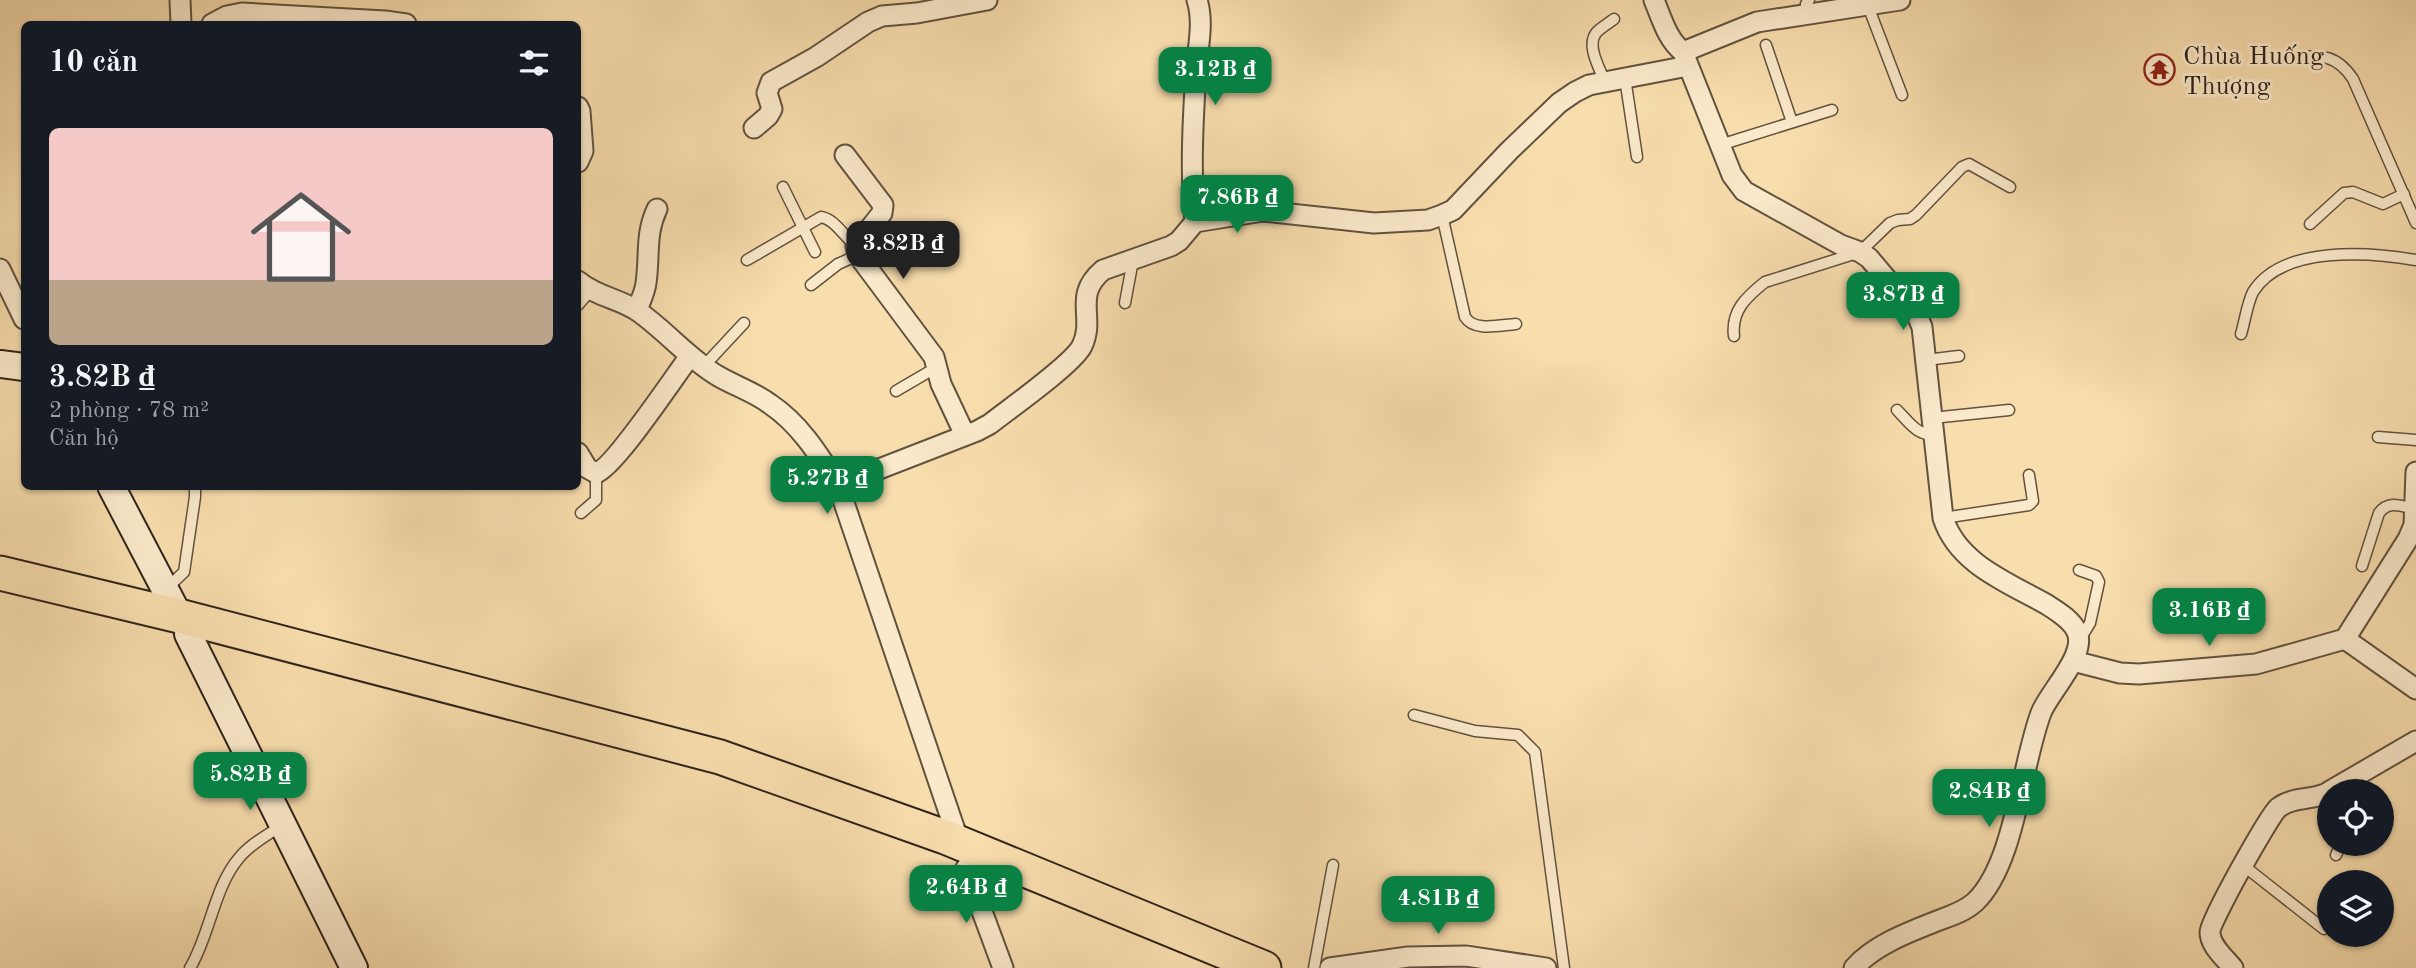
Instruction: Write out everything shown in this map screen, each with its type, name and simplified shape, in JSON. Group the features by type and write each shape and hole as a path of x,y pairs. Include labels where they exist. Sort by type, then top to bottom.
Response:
{"highway":[{"path":"0,573 177,613 963,855 1264,968"},
{"path":"0,589 177,613"},
{"path":"963,855 1217,968"}],"street":[{"path":"180,0 181,21"},
{"path":"754,128 772,109 767,93 771,82 816,57 868,22 882,16 917,13 987,0"},
{"path":"1195,222 1193,168 1201,13 1198,0"},
{"path":"1654,0 1669,37 1685,59 1732,175 1744,191 1869,258 1917,315 1922,327 1943,518 1948,533 1958,548 1975,564 2055,610 2068,620 2077,632 2079,642 2073,661 2042,709 2004,854 1992,880 1976,901 1964,911 1918,929 1872,952 1854,968"},
{"path":"838,485 990,424 1069,361 1081,348 1086,333 1086,293 1088,286 1103,270 1171,246 1195,222 1263,211 1374,223 1428,220 1453,210 1559,103 1589,85 1625,78 1685,59 1746,25 1808,8 1868,6 1900,0"},
{"path":"218,21 242,13 385,21"},
{"path":"581,124 581,155"},
{"path":"845,155 883,205 882,213 857,251 929,349 941,384 965,435"},
{"path":"637,310 646,283 647,238 657,209"},
{"path":"0,270 21,313"},
{"path":"582,292 637,310 719,377 745,388 780,411 817,451 838,485 1003,968"},
{"path":"581,458 587,468 596,473 602,471 697,361"},
{"path":"0,364 21,367"},
{"path":"2073,661 2120,673 2152,673 2256,664 2345,639 2408,539 2414,525 2416,472"},
{"path":"113,490 354,968"},
{"path":"2345,639 2416,689"},
{"path":"2352,779 2416,741"},
{"path":"2233,968 2212,941 2210,930 2271,815 2291,801 2317,797"},
{"path":"1330,968 1408,957 1466,956 1546,968"}],"lane":[{"path":"1868,6 1902,95"},
{"path":"1605,82 1592,48 1593,40 1595,34 1614,19"},
{"path":"1766,45 1792,122"},
{"path":"2290,58 2318,56 2335,59 2344,66 2353,79 2416,223"},
{"path":"1625,78 1637,157"},
{"path":"1720,145 1832,110"},
{"path":"1734,336 1733,322 1736,313 1765,282 1860,252 1889,223 1910,219 1916,215 1962,167 1969,164 2010,187"},
{"path":"783,187 815,252"},
{"path":"2310,223 2343,193 2353,192 2383,204 2403,194"},
{"path":"1442,215 1468,323 1475,326 1516,324"},
{"path":"747,260 821,217 827,218 857,251 811,285"},
{"path":"2241,334 2252,294 2279,268 2320,257 2347,254 2384,255 2416,260"},
{"path":"1125,303 1133,260"},
{"path":"697,361 744,323"},
{"path":"1926,360 1959,356"},
{"path":"897,391 937,367"},
{"path":"1897,410 1924,435 1933,426 2009,410"},
{"path":"2378,437 2416,440"},
{"path":"581,513 596,500 596,473"},
{"path":"1943,518 2029,505 2033,501 2029,475"},
{"path":"177,613 195,490"},
{"path":"2362,566 2379,513 2384,507 2392,504 2415,508"},
{"path":"2079,570 2096,576 2099,582 2090,624 2079,642"},
{"path":"1414,715 1475,731 1518,735 1535,752 1564,968"},
{"path":"190,968 230,870 248,848 283,824"},
{"path":"1314,968 1333,865"},
{"path":"2244,866 2317,923"}],"place":[{"name":"Chùa Huống Thượng","path":"2160,70"}]}
